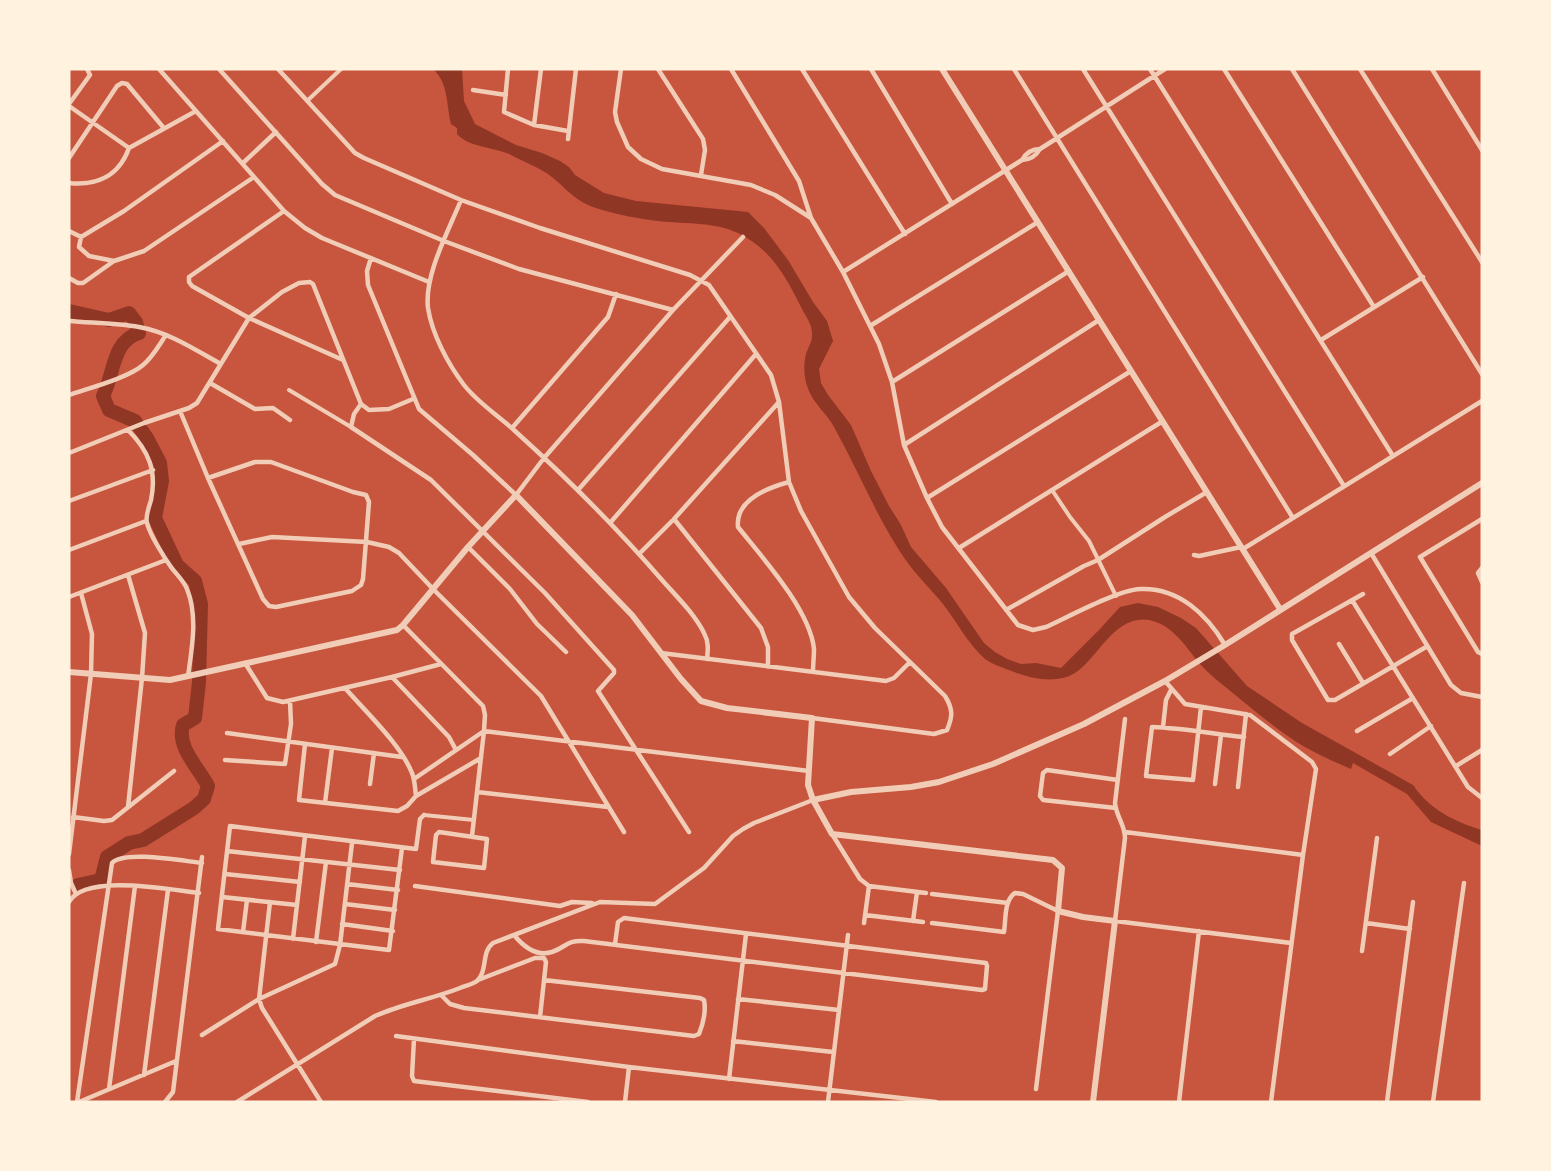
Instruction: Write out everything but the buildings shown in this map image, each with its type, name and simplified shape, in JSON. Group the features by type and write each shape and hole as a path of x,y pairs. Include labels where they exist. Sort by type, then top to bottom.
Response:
{"street":[{"path":"87,69 90,75 69,105 129,148"},
{"path":"159,69 284,211 305,228 322,238 429,282"},
{"path":"219,69 322,184 335,195 444,241 519,269 673,310"},
{"path":"278,69 355,153 461,200 701,280 709,285 771,375 779,402 789,482 801,511 849,597 875,628 945,696 952,709 947,730 934,734 727,708 701,700 611,592 516,495 419,409 368,285 367,271 371,258"},
{"path":"307,101 341,69"},
{"path":"508,69 504,112 534,125 568,131"},
{"path":"534,125 541,69"},
{"path":"568,139 576,69"},
{"path":"621,69 615,112 618,128 628,147 641,159 662,169 751,185 775,195 811,218"},
{"path":"658,69 703,139 705,150 701,175"},
{"path":"731,69 799,181 811,218 843,272 870,326 892,382 904,445 927,498 942,527 1018,625 1033,630 1046,627 1116,596 1140,589 1157,591 1185,600 1201,612 1224,646"},
{"path":"802,69 905,234"},
{"path":"871,69 952,204"},
{"path":"942,69 1280,609"},
{"path":"1014,69 1293,518"},
{"path":"1083,69 1344,486"},
{"path":"1150,69 1393,456"},
{"path":"843,272 1022,160 1024,155 1034,149 1040,149 1165,69"},
{"path":"1224,69 1374,308"},
{"path":"1292,69 1482,374"},
{"path":"1360,69 1482,262"},
{"path":"1432,69 1482,150"},
{"path":"69,158 117,86 122,83 127,84 163,127"},
{"path":"473,90 506,95"},
{"path":"69,183 95,183 114,171 125,158 129,148 163,127 196,111"},
{"path":"243,163 276,132"},
{"path":"114,261 89,256 83,252 79,247 81,237 124,211 223,141"},
{"path":"69,278 78,284 83,283 114,261 144,251 254,177"},
{"path":"461,200 429,282 428,306 431,321 451,366 465,387 578,490 639,554 700,625 706,638 707,660"},
{"path":"284,211 189,277 189,282 192,286 249,318 344,360"},
{"path":"870,326 1038,222"},
{"path":"69,231 81,237"},
{"path":"69,672 170,680 397,630 516,495 544,458 673,310 743,237"},
{"path":"892,382 1069,271"},
{"path":"1321,340 1423,277"},
{"path":"69,453 180,411 196,402 249,318 282,292 299,284 310,282 313,284 361,404 369,410 388,409 413,399"},
{"path":"512,428 608,317 616,294"},
{"path":"578,490 730,317"},
{"path":"904,445 1099,320"},
{"path":"69,321 140,327 166,335 219,363"},
{"path":"69,395 142,366 166,335"},
{"path":"610,523 756,354"},
{"path":"927,498 1131,370"},
{"path":"210,383 255,409 270,407 290,420"},
{"path":"289,390 351,427 431,480 545,593 614,670 614,673 598,689 689,832"},
{"path":"1194,555 1242,548 1482,401"},
{"path":"639,554 674,519 779,402"},
{"path":"351,427 354,414 361,404"},
{"path":"180,411 208,478 263,599 269,606 276,607 352,591 361,585 367,542 369,502 366,495 271,462 255,462 208,478"},
{"path":"959,548 1163,421"},
{"path":"131,429 149,457 153,470 154,484 146,521 166,560 187,588 192,608 191,675"},
{"path":"69,501 153,470"},
{"path":"789,482 756,495 741,508 737,517 738,526 774,572 806,622 814,647 813,672"},
{"path":"477,981 482,974 489,946 514,934 594,904 607,902 655,904 692,878 733,836 754,823 813,800 851,792 925,785 979,770 1084,724 1165,681 1224,646 1482,483"},
{"path":"1052,490 1070,518 1089,541 1116,596"},
{"path":"1006,610 1098,560 1207,492"},
{"path":"674,519 761,628 768,647 768,667"},
{"path":"1482,519 1420,557 1478,652 1482,654"},
{"path":"69,550 146,521"},
{"path":"239,544 272,537 367,542 389,547 399,553 541,696 624,832"},
{"path":"468,547 510,590 537,624 566,652"},
{"path":"1371,554 1451,685 1461,693 1482,697"},
{"path":"69,597 166,560"},
{"path":"1482,568 1478,573 1482,582"},
{"path":"128,575 145,633 128,807"},
{"path":"69,854 91,674 92,634 81,593"},
{"path":"1363,594 1292,634 1291,637 1328,700 1332,701 1426,647"},
{"path":"1352,600 1468,787 1481,796"},
{"path":"403,625 483,706 484,731 472,836"},
{"path":"1339,644 1363,683"},
{"path":"661,653 886,681 894,678 910,662"},
{"path":"245,663 261,692 267,698 276,701 290,701 441,664"},
{"path":"392,677 449,737 456,750"},
{"path":"1165,681 1185,704 1246,714 1315,765 1316,774 1303,855 1271,1102"},
{"path":"345,688 394,744 412,771 416,796"},
{"path":"1163,728 1166,700 1171,690"},
{"path":"1357,731 1413,698"},
{"path":"225,760 284,765 291,724 290,701"},
{"path":"1201,707 1198,732 1192,781 1147,777 1151,728 1163,728 1198,732 1244,738"},
{"path":"1238,787 1246,714"},
{"path":"812,718 809,790 832,834 860,879 869,886 1008,903"},
{"path":"1093,1102 1125,832 1116,808 1125,719"},
{"path":"1390,754 1431,726"},
{"path":"414,779 484,731 809,771"},
{"path":"227,733 402,757"},
{"path":"1215,784 1221,735"},
{"path":"305,744 299,800 398,811 407,806 416,796 481,758"},
{"path":"325,803 332,748"},
{"path":"1456,766 1482,750"},
{"path":"370,784 374,753"},
{"path":"1116,808 1043,800 1040,796 1043,773 1047,770 1118,780"},
{"path":"73,817 112,820 174,771"},
{"path":"477,792 608,807"},
{"path":"402,848 389,950 218,930 229,827 231,826 352,843 416,849 420,819 424,815 474,820"},
{"path":"1125,832 1303,855"},
{"path":"436,833 472,836 487,839 484,868 433,862 436,833"},
{"path":"832,834 1049,859 1060,865 1062,873 1059,911 1036,1089"},
{"path":"293,939 305,836"},
{"path":"1362,951 1377,838"},
{"path":"202,1035 259,999 334,964 340,945 352,843"},
{"path":"227,850 400,870"},
{"path":"78,1102 112,863 117,858 140,857 202,860 173,1092 165,1102"},
{"path":"316,942 326,862"},
{"path":"69,870 71,884 76,894"},
{"path":"225,874 300,882"},
{"path":"1433,1102 1464,883"},
{"path":"347,884 398,890"},
{"path":"69,902 76,894 108,885 199,893"},
{"path":"109,1089 135,886"},
{"path":"415,886 560,906 572,902 594,904"},
{"path":"864,923 869,886"},
{"path":"144,1075 168,890"},
{"path":"913,921 917,892"},
{"path":"932,923 1002,932 1005,930 1008,903 1012,894 1018,893 1059,911 1083,917 1291,943"},
{"path":"222,897 297,905"},
{"path":"243,933 247,900"},
{"path":"270,902 259,999 262,1008 321,1102"},
{"path":"1387,1102 1413,902"},
{"path":"345,904 395,910"},
{"path":"865,915 923,922"},
{"path":"514,934 525,947 537,951 553,951 576,940 984,990 987,964 622,918 618,922 615,944"},
{"path":"1366,923 1410,929"},
{"path":"342,924 393,931"},
{"path":"1179,1102 1199,931"},
{"path":"729,1079 746,934"},
{"path":"828,1102 848,935"},
{"path":"237,1102 375,1016 540,957 546,962 540,1017"},
{"path":"441,994 455,1006 694,1036 699,1034 705,1004 700,998 544,980"},
{"path":"738,999 839,1010"},
{"path":"396,1036 629,1067 936,1102"},
{"path":"414,1038 412,1079 588,1102"},
{"path":"733,1041 833,1052"},
{"path":"78,1102 176,1061"},
{"path":"625,1102 629,1067"}],"shaded area":[{"path":"433,69 462,69 464,101 475,124 516,145 560,161 575,175 604,193 636,201 748,212 764,228 788,260 827,321 833,341 819,369 821,383 851,425 871,471 911,547 946,588 984,643 995,652 1021,664 1036,663 1061,668 1120,607 1138,603 1158,607 1196,628 1247,686 1302,723 1413,785 1443,814 1482,830 1482,846 1431,822 1407,794 1353,763 1351,769 1310,750 1287,736 1212,676 1179,638 1158,623 1137,620 1126,624 1117,630 1075,673 1061,678 1045,679 1021,675 985,659 904,557 890,535 834,427 809,391 804,368 812,338 809,321 787,280 769,256 753,242 734,231 702,224 639,218 588,205 577,199 539,168 509,154 468,142 457,134 457,128 451,124 442,81"}],"waterway":[{"path":"69,311 109,320 129,313 136,322 139,333 130,337 119,351 103,396 109,410 135,421 160,463 162,481 155,518 177,565 195,581 201,604 199,682 195,718 183,725 182,733 185,749 208,786 204,799 194,808 143,840 129,843 107,857 101,880 78,885"}]}
